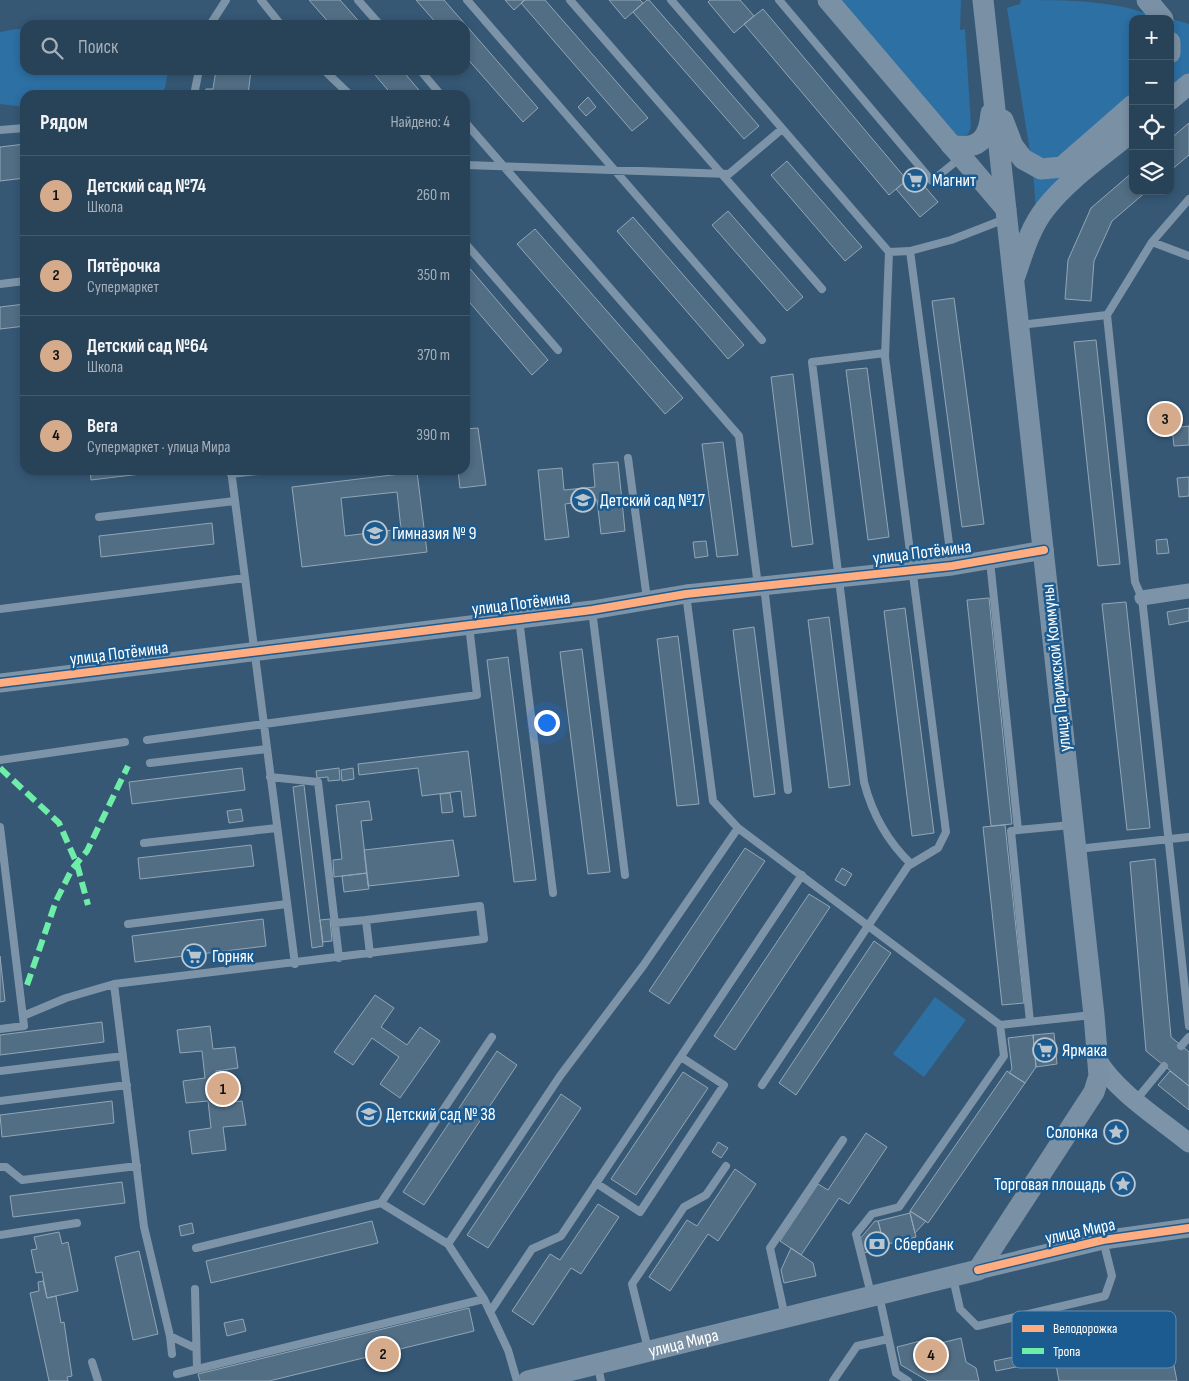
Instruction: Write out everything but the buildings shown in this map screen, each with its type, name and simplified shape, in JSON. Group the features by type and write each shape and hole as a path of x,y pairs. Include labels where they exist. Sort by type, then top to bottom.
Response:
{"main road":[{"path":"1147,0 1160,15"},
{"path":"834,5 1006,214"},
{"path":"956,151 975,145 984,138 990,127 993,89 984,6"},
{"path":"1174,97 1189,84"},
{"path":"993,89 1013,146 1023,159 1042,169 1062,167 1129,108"},
{"name":"улица Парижской Коммуны","path":"978,1270 1077,1122 1094,1092 1099,1076 1094,1015 993,89"},
{"path":"1013,281 1034,227 1045,209 1060,193 1129,134"},
{"name":"улица Мира","path":"528,1381 600,1372 649,1351 786,1319 978,1270"}],"street":[{"name":"улица Потёмина","path":"0,683 592,610 647,599 686,594 838,576 913,571 1044,550"},
{"path":"1142,598 1189,591"},
{"path":"1097,1059 1104,1070 1136,1100 1189,1143"},
{"name":"улица Мира","path":"978,1270 1103,1240 1186,1232"}],"lane":[{"path":"213,20 226,0"},
{"path":"261,0 277,20"},
{"path":"358,0 376,20"},
{"path":"467,0 762,340"},
{"path":"671,0 889,252 885,353 946,832 938,848 911,864 762,1085"},
{"path":"779,0 932,181 956,151"},
{"path":"572,1 822,289"},
{"path":"195,90 198,75"},
{"path":"329,75 345,90"},
{"path":"424,75 437,90"},
{"path":"0,130 20,128"},
{"path":"470,128 739,436 788,790"},
{"path":"470,165 729,174 782,128"},
{"path":"1189,199 1152,242 1107,315 1135,582 1142,598 1189,1026"},
{"path":"889,252 910,251 951,240 1006,214"},
{"path":"1152,242 1189,256"},
{"path":"470,249 558,350"},
{"path":"910,251 952,566"},
{"path":"0,284 20,282"},
{"path":"1018,325 1107,315"},
{"path":"885,353 812,362 864,782 868,798 882,827 897,851 911,864"},
{"path":"628,458 647,599"},
{"path":"231,475 294,964"},
{"path":"99,517 235,501"},
{"path":"990,559 1018,830"},
{"path":"0,608 245,578"},
{"path":"686,594 713,801 738,828 1000,1025 1094,1015"},
{"path":"592,610 625,875"},
{"path":"519,619 553,892"},
{"path":"147,740 477,695 469,625"},
{"path":"0,760 125,742"},
{"path":"150,763 267,749"},
{"path":"270,777 318,782 339,958"},
{"path":"1030,1022 1011,831 1072,825"},
{"path":"0,827 24,1026 0,1028"},
{"path":"144,843 277,828"},
{"path":"448,1244 560,1076 643,966 738,828"},
{"path":"1075,849 1189,836"},
{"path":"490,1312 532,1249 561,1236 802,876"},
{"path":"128,924 287,904"},
{"path":"23,1016 66,998 114,984 484,940 480,906 335,923"},
{"path":"366,920 370,954"},
{"path":"114,984 144,1227 170,1336 172,1354"},
{"path":"908,1381 896,1373 888,1339 856,1234 872,1214 899,1208 1004,1056 1000,1025"},
{"path":"1181,1046 1189,1036"},
{"path":"196,1248 382,1203 492,1037"},
{"path":"0,1071 123,1056"},
{"path":"596,1183 640,1212 724,1085 681,1057"},
{"path":"1136,1100 1164,1066"},
{"path":"0,1100 126,1085"},
{"path":"786,1319 770,1248 843,1140"},
{"path":"0,1167 6,1167 22,1180 137,1166"},
{"path":"649,1351 632,1284 684,1207 706,1195 726,1166"},
{"path":"382,1203 448,1244 484,1299 508,1350 517,1381"},
{"path":"0,1235 78,1223"},
{"path":"1041,1311 1105,1296 1112,1276 1103,1240"},
{"path":"952,1278 960,1309 977,1326 1012,1318"},
{"path":"195,1289 197,1369"},
{"path":"184,1381 179,1373 484,1299"},
{"path":"170,1336 195,1348"},
{"path":"834,1381 856,1346 888,1339"},
{"path":"92,1362 98,1381"}],"shaded area":[{"path":"840,0 961,0 960,30 965,29 971,125 967,135 960,138 954,132"},
{"path":"1021,0 1092,2 1128,8 1148,15 1129,15 1129,99 1062,158 1047,160 1030,152 1007,8 1020,4"},
{"path":"1174,20 1189,24 1189,77 1174,90 1174,59 1176,52"},
{"path":"20,29 20,75 167,75 165,88 164,90 20,90 20,106 0,104 0,32"},
{"path":"1129,115 1129,128 1036,211 1033,171"},
{"path":"935,997 966,1020 924,1077 893,1054"}],"marked path":[{"path":"27,985 56,901 72,869 87,851 128,766"},
{"path":"0,768 59,823 77,864 88,905"}],"cycle path":[{"path":"0,683 592,610 686,594 952,566 1044,550"},
{"path":"978,1270 1103,1240 1189,1228"}],"place":[{"name":"Магнит","path":"915,180"},
{"name":"Детский сад №64","path":"1165,419"},
{"name":"Детский сад №17","path":"583,500"},
{"name":"Гимназия № 9","path":"375,533"},
{"name":"Горняк","path":"194,956"},
{"name":"Ярмака","path":"1045,1050"},
{"name":"Детский сад №74","path":"223,1089"},
{"name":"Детский сад № 38","path":"369,1114"},
{"name":"Солонка","path":"1116,1132"},
{"name":"Торговая площадь","path":"1123,1184"},
{"name":"Сбербанк","path":"877,1244"},
{"name":"Пятёрочка","path":"383,1354"},
{"name":"Вега","path":"931,1355"}]}
